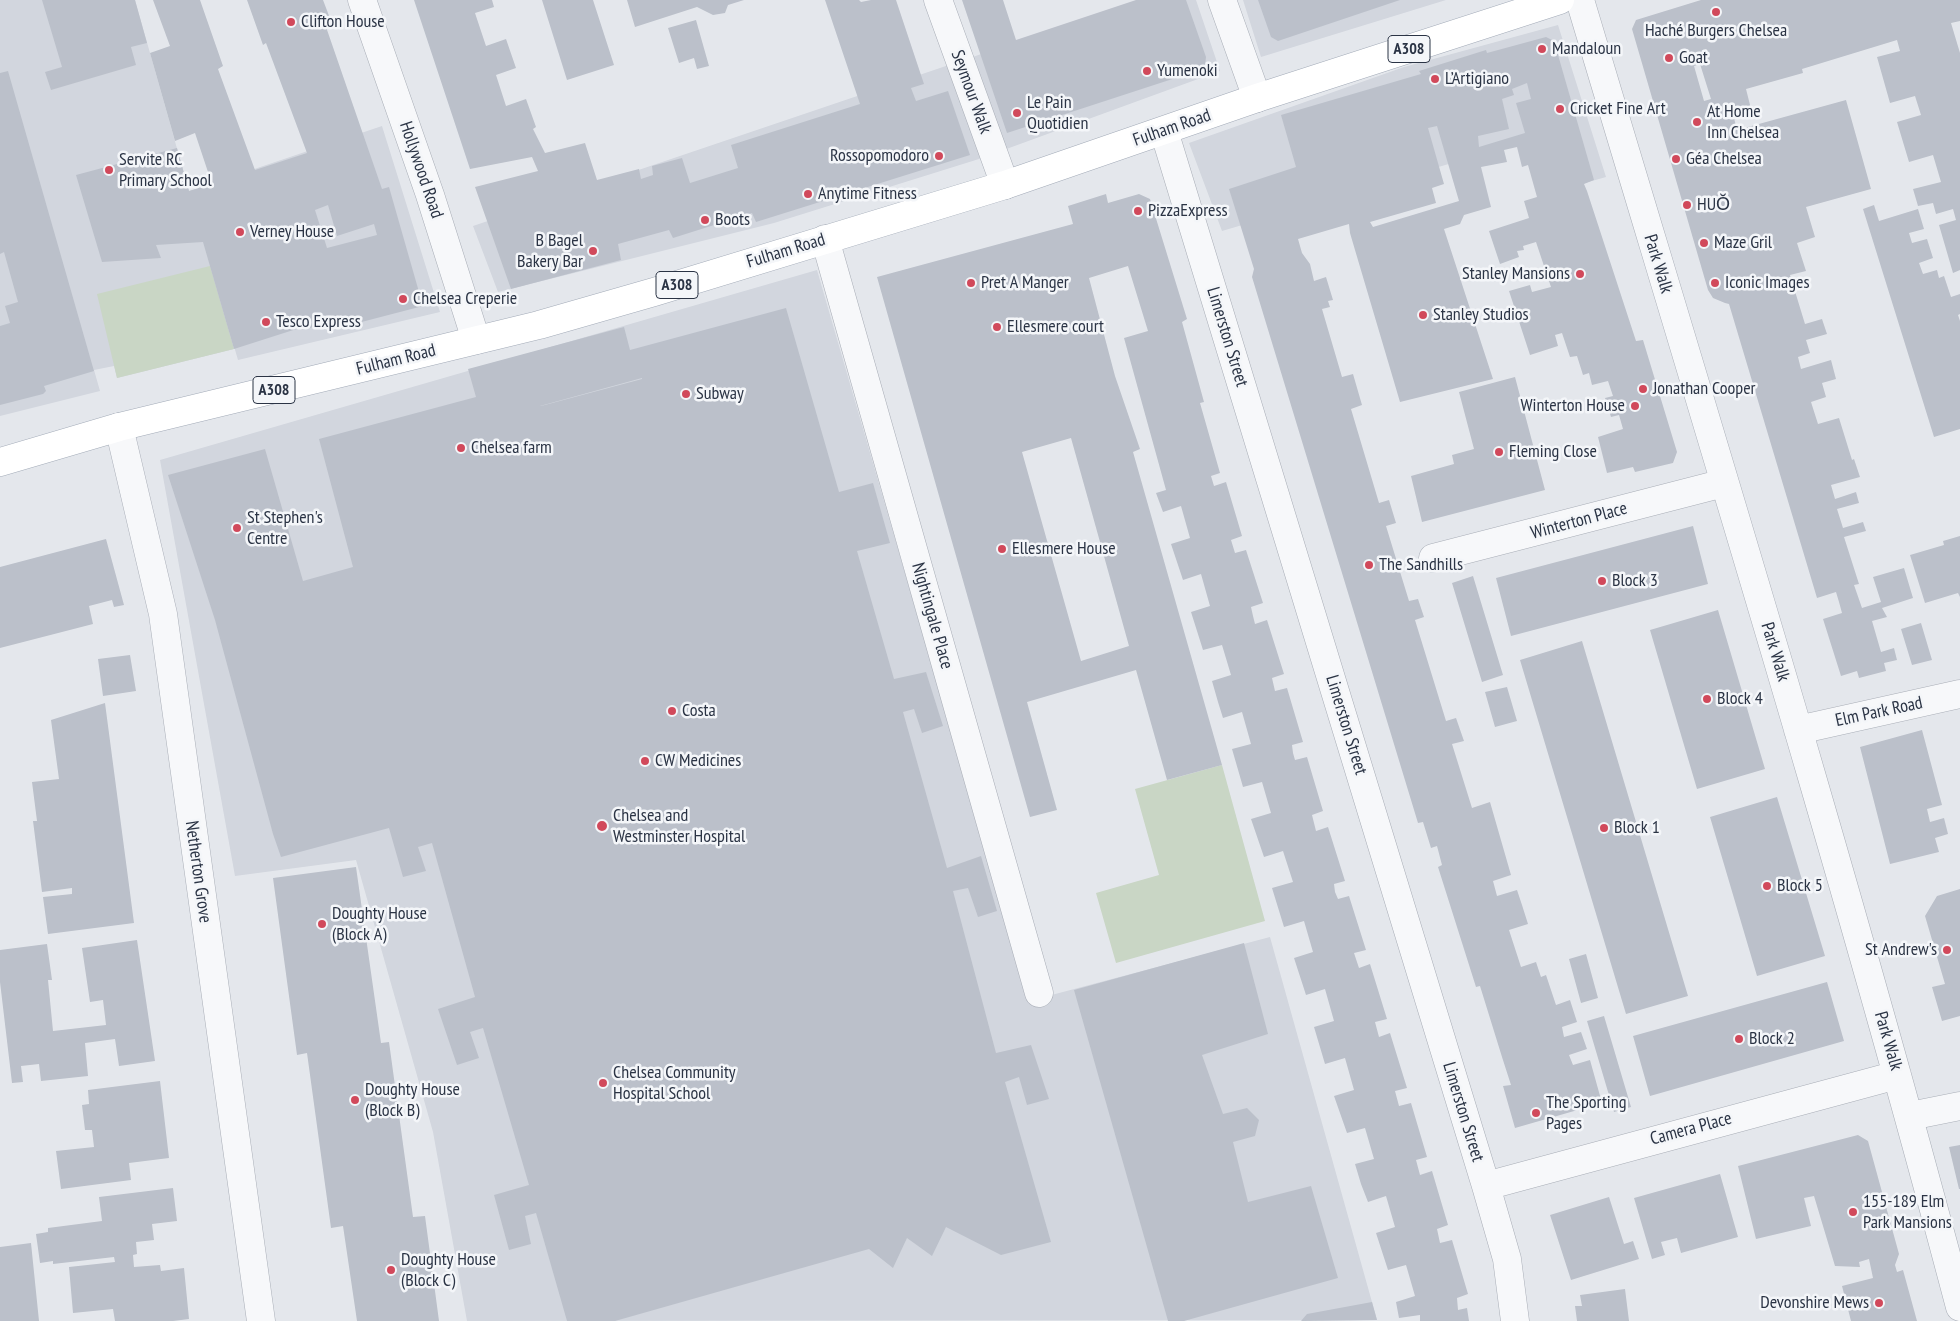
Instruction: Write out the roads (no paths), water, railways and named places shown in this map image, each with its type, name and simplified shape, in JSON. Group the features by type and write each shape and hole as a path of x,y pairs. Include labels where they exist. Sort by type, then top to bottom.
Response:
{"main road":[{"name":"Fulham Road","path":"0,462 119,427 539,325 654,292 1005,185 1258,98 1560,0"}],"street":[{"name":"Hollywood Road","path":"362,0 430,195 476,340"},
{"name":"Seymour Walk","path":"938,0 1005,185"},
{"path":"1222,0 1258,98"},
{"name":"Park Walk","path":"1580,0 1798,730 1910,1116 1960,1307"},
{"name":"Limerston Street","path":"1164,131 1486,1186 1507,1259 1515,1321"},
{"name":"Nightingale Place","path":"825,239 1039,993"},
{"name":"Netherton Grove","path":"119,427 163,614 261,1321"},
{"name":"Winterton Place","path":"1433,558 1724,484"},
{"name":"Elm Park Road","path":"1798,730 1960,694"},
{"name":"Camera Place","path":"1486,1186 1897,1075"},
{"path":"1910,1116 1960,1106"}],"place":[{"name":"Haché Burgers Chelsea","path":"1716,12"},
{"name":"Clifton House","path":"291,22"},
{"name":"Mandaloun","path":"1542,49"},
{"name":"Goat","path":"1669,58"},
{"name":"Yumenoki","path":"1147,71"},
{"name":"L’Artigiano","path":"1435,79"},
{"name":"Cricket Fine Art","path":"1560,109"},
{"name":"Le Pain Quotidien","path":"1017,113"},
{"name":"At Home Inn Chelsea","path":"1697,122"},
{"name":"Rossopomodoro","path":"939,156"},
{"name":"Géa Chelsea","path":"1676,159"},
{"name":"Servite RC Primary School","path":"109,170"},
{"name":"Anytime Fitness","path":"808,194"},
{"name":"HUŎ","path":"1687,205"},
{"name":"PizzaExpress","path":"1138,211"},
{"name":"Boots","path":"705,220"},
{"name":"Verney House","path":"240,232"},
{"name":"Maze Gril","path":"1704,243"},
{"name":"B Bagel Bakery Bar","path":"593,251"},
{"name":"Stanley Mansions","path":"1580,274"},
{"name":"Pret A Manger","path":"971,283"},
{"name":"Iconic Images","path":"1715,283"},
{"name":"Chelsea Creperie","path":"403,299"},
{"name":"Stanley Studios","path":"1423,315"},
{"name":"Tesco Express","path":"266,322"},
{"name":"Ellesmere court","path":"997,327"},
{"name":"Jonathan Cooper","path":"1643,389"},
{"name":"Subway","path":"686,394"},
{"name":"Winterton House","path":"1635,406"},
{"name":"Chelsea farm","path":"461,448"},
{"name":"Fleming Close","path":"1499,452"},
{"name":"St Stephen's Centre","path":"237,528"},
{"name":"Ellesmere House","path":"1002,549"},
{"name":"The Sandhills","path":"1369,565"},
{"name":"Block 3","path":"1602,581"},
{"name":"Block 4","path":"1707,699"},
{"name":"Costa","path":"672,711"},
{"name":"CW Medicines","path":"645,761"},
{"name":"Chelsea and Westminster Hospital","path":"602,826"},
{"name":"Block 1","path":"1604,828"},
{"name":"Block 5","path":"1767,886"},
{"name":"Doughty House (Block A)","path":"322,924"},
{"name":"St Andrew's","path":"1947,950"},
{"name":"Block 2","path":"1739,1039"},
{"name":"Chelsea Community Hospital School","path":"603,1083"},
{"name":"Doughty House (Block B)","path":"355,1100"},
{"name":"The Sporting Pages","path":"1536,1113"},
{"name":"155-189 Elm Park Mansions","path":"1853,1212"},
{"name":"Doughty House (Block C)","path":"391,1270"},
{"name":"Devonshire Mews","path":"1879,1303"}]}
